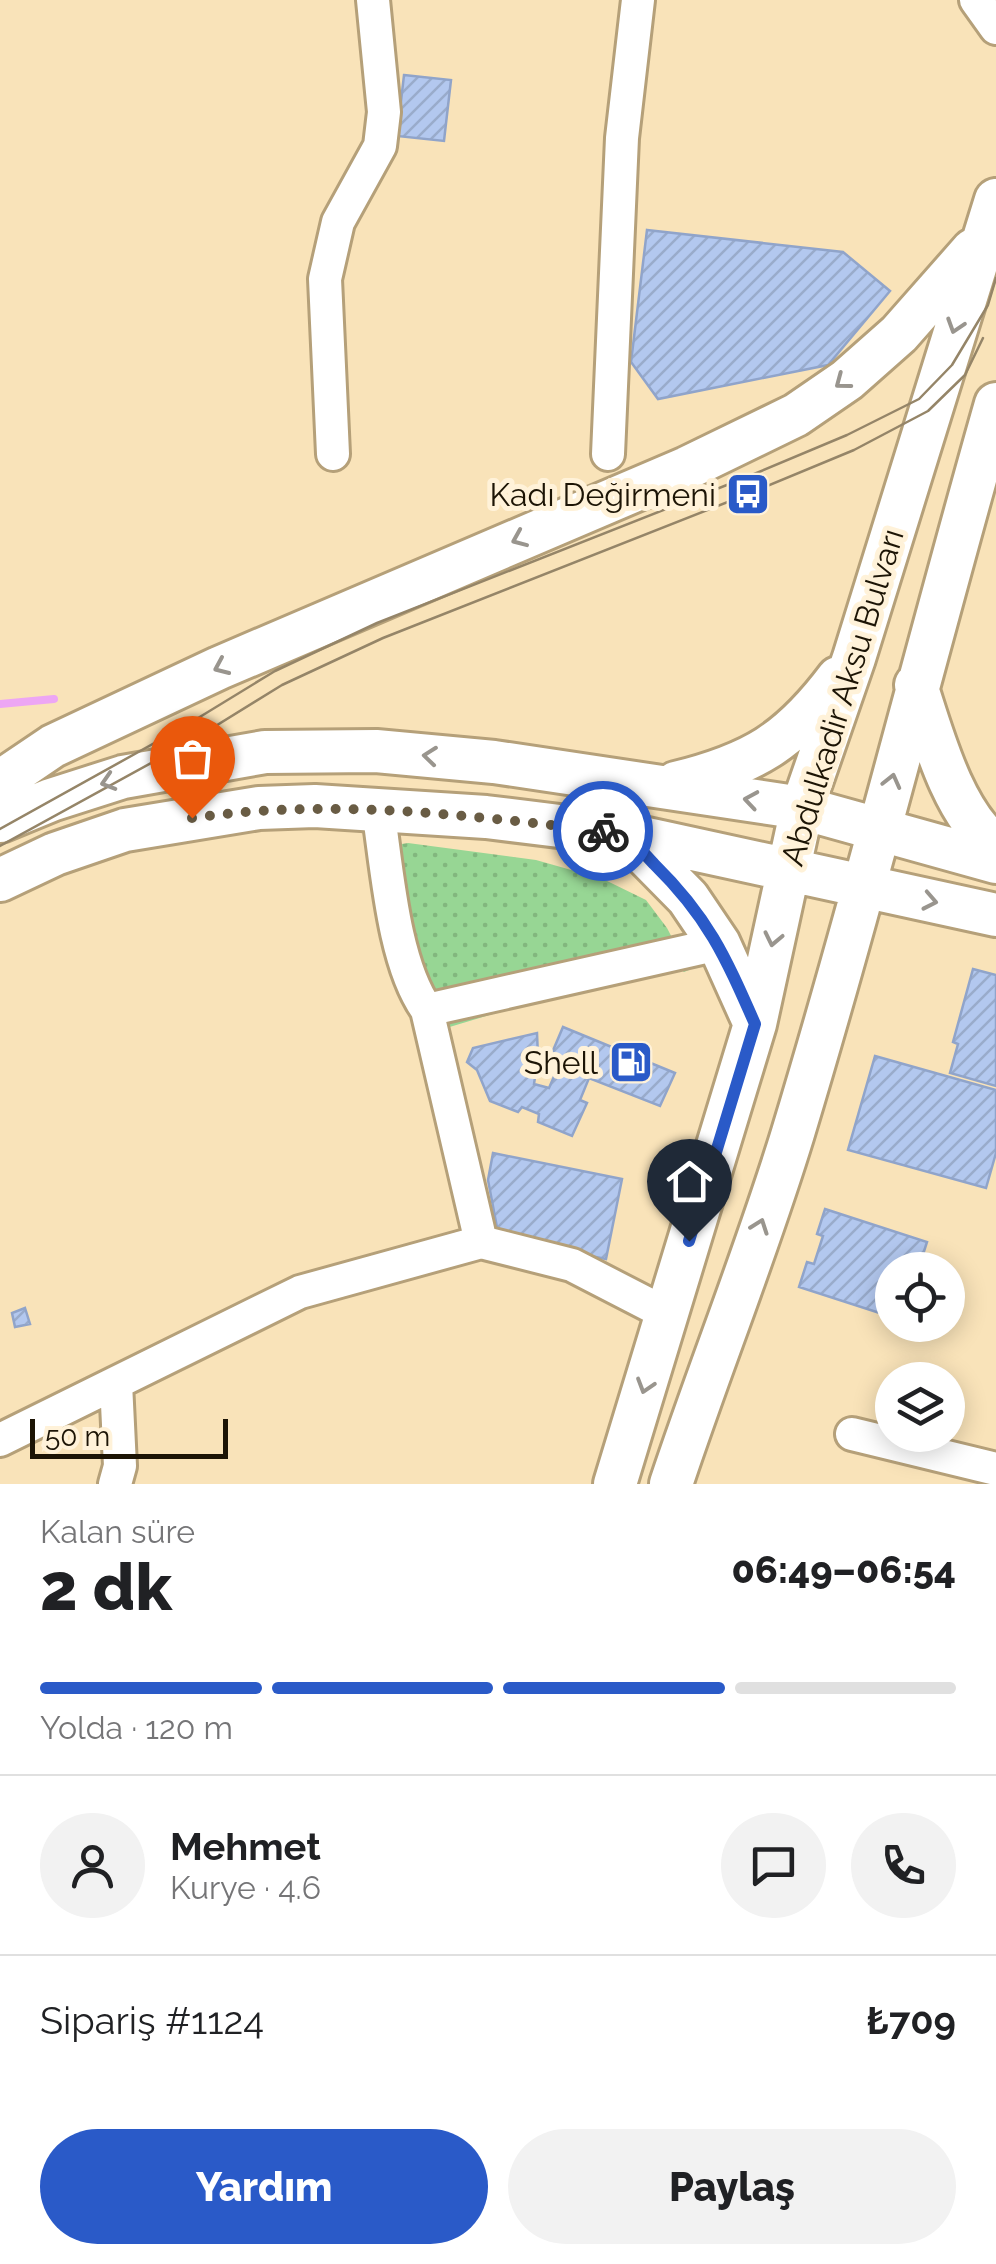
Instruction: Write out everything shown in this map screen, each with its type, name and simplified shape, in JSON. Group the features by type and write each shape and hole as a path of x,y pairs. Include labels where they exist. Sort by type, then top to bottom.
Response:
{"main road":[{"name":"Abdulkadir Aksu Bulvarı","path":"614,1484 755,1024 802,808 854,658 990,219"},
{"path":"0,782 53,746 219,668 687,468 796,414 848,380 899,334 990,219"},
{"name":"Abdulkadir Aksu Bulvarı","path":"672,1484 792,1138 996,404"},
{"path":"660,786 716,773 755,758 782,740 818,705 854,658"},
{"path":"916,685 938,752 968,814 984,837 996,846"},
{"path":"0,821 123,778 265,752 376,751 494,762 802,808 996,862"},
{"path":"0,880 55,854 125,830 260,808 315,806 486,817 624,834 996,914"},
{"path":"624,834 688,898 719,944 755,1024"}],"street":[{"path":"333,454 325,279 338,222 380,146 384,112 373,0"},
{"path":"608,454 622,138 638,0"},
{"path":"976,0 996,28"},
{"path":"378,809 398,933 417,996 427,1010 481,1242"},
{"path":"427,1010 719,944"},
{"path":"0,1440 300,1292 481,1242 572,1265 667,1314"},
{"path":"114,1484 120,1466 116,1383"},
{"path":"852,1434 996,1468"}],"green space":[{"path":"408,843 536,860 603,879 646,900 667,928 689,970 684,972 669,961 433,1032 383,847"}],"building":[{"path":"404,75 451,80 444,141 397,136"},
{"path":"647,230 843,252 890,291 828,365 658,399 631,362"},
{"path":"973,969 996,975 996,1086 950,1073 958,1044 953,1042"},
{"path":"563,1027 675,1073 660,1106 589,1078 580,1100 587,1103 572,1136 538,1122 539,1114 522,1107 518,1112 490,1101 477,1070 467,1062 473,1048 537,1033 534,1084 549,1088 559,1065 549,1060"},
{"path":"875,1056 996,1090 996,1153 986,1188 848,1150"},
{"path":"493,1153 622,1179 606,1259 499,1238 488,1180"},
{"path":"825,1209 927,1242 924,1252 875,1252 875,1312 799,1287 807,1262 814,1264 823,1236 817,1234"},
{"path":"25,1308 30,1324 15,1327 12,1313"}],"waterway":[{"path":"0,704 54,699"}],"tram line":[{"path":"0,829 275,671 377,623 742,479 847,435 919,399 952,365 988,305 996,278"},
{"path":"0,846 193,740 282,685 383,638 854,450 928,411 965,375 983,338"}],"way so far":[{"path":"192,818 260,808 315,806 486,817 603,831"}],"place":[{"name":"Kadı Değirmeni","path":"748,494"},
{"name":"Shell","path":"631,1062"}],"route":[{"path":"603,831 624,834 688,898 719,944 755,1024 689,1241"}]}
